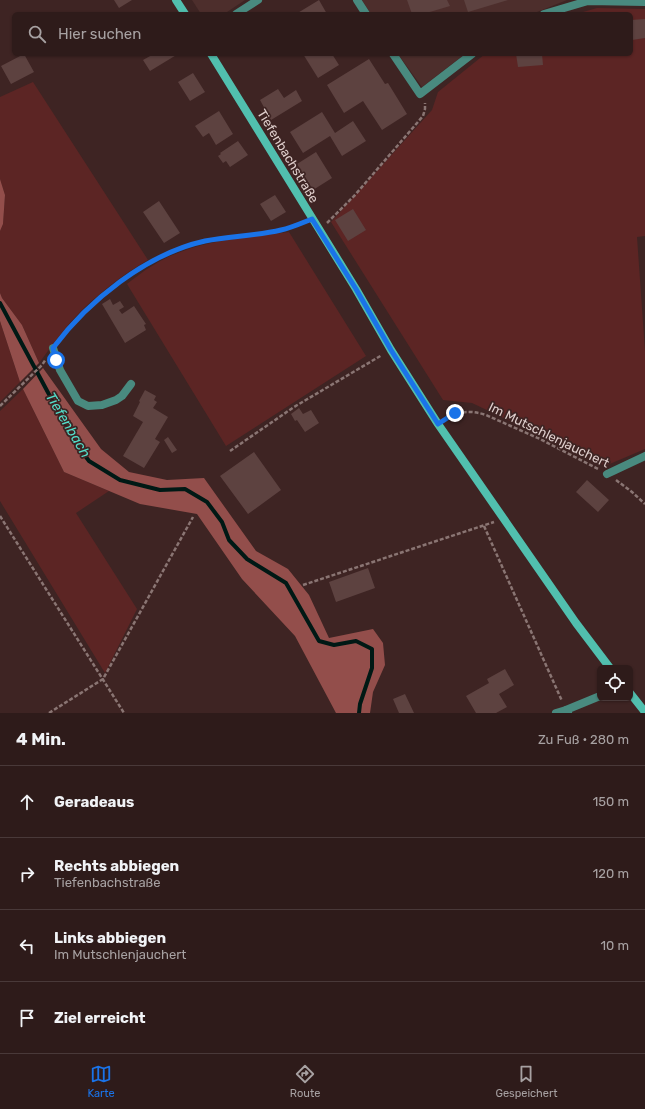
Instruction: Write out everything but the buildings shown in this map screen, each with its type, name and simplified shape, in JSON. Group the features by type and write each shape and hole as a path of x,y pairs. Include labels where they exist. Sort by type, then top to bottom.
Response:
{"street":[{"path":"176,0 184,12"},
{"path":"239,12 258,0"},
{"path":"357,0 365,12"},
{"path":"551,12 588,2 645,2"},
{"name":"Tiefenbachstraße","path":"212,56 356,289 391,350 438,424 576,623 608,665"},
{"path":"394,56 420,94 469,56"},
{"path":"53,348 60,370 78,401 88,406 116,400 122,396 130,384"},
{"path":"607,474 645,456"},
{"path":"556,713 567,711 597,697"},
{"path":"633,698 645,712"}],"path":[{"path":"319,229 331,220 355,195 423,116 425,102 420,94"},
{"path":"53,348 94,303 136,271 153,261 185,247 204,242 280,230 312,219"},
{"path":"230,451 294,407 391,350"},
{"path":"0,406 42,365"},
{"name":"Im Mutschlenjauchert","path":"438,424 455,413 476,412 486,415 540,439 607,474 632,492 645,504"},
{"path":"0,516 124,713"},
{"path":"49,713 103,679 193,517"},
{"path":"303,585 484,526 567,711"}],"shaded area":[{"path":"192,0 245,0 227,12 200,12"},
{"path":"362,0 567,0 537,12 370,12"},
{"path":"597,8 645,9 645,236 637,237 645,351 645,449 605,466 472,403 443,400 331,222 432,110 438,92 483,56 633,56 633,12 583,12"},
{"path":"399,56 462,56 422,87"},
{"path":"33,82 148,260 124,275 90,303 70,323 39,363 22,325 0,293 0,231 3,224 5,195 0,179 0,97"},
{"path":"0,179 5,195 3,224 0,231"},
{"path":"289,232 366,356 226,446 127,284 142,272 167,257 201,245"},
{"path":"0,293 22,325 39,363 20,382 0,321"},
{"path":"0,321 20,382 0,402"},
{"path":"43,368 101,449 129,472 167,480 204,478 256,551 288,569 309,595 329,638 373,629 383,643 385,665 373,692 370,713 336,713 295,636 242,579 197,514 140,504 64,472 23,389"},
{"path":"23,389 64,472 109,491 76,513 137,609 105,673 0,501 0,411"}],"waterway":[{"name":"Tiefenbach","path":"0,303 74,441 89,461 120,480 160,490 185,489 207,502 222,522 229,540 247,559 286,583 319,641 334,645 356,641 372,649 372,668 360,704 359,713"}],"route":[{"path":"56,360 53,348 77,319 108,291 153,261 185,247 204,242 280,230 312,219 356,289 391,350 438,424 455,413"}]}
